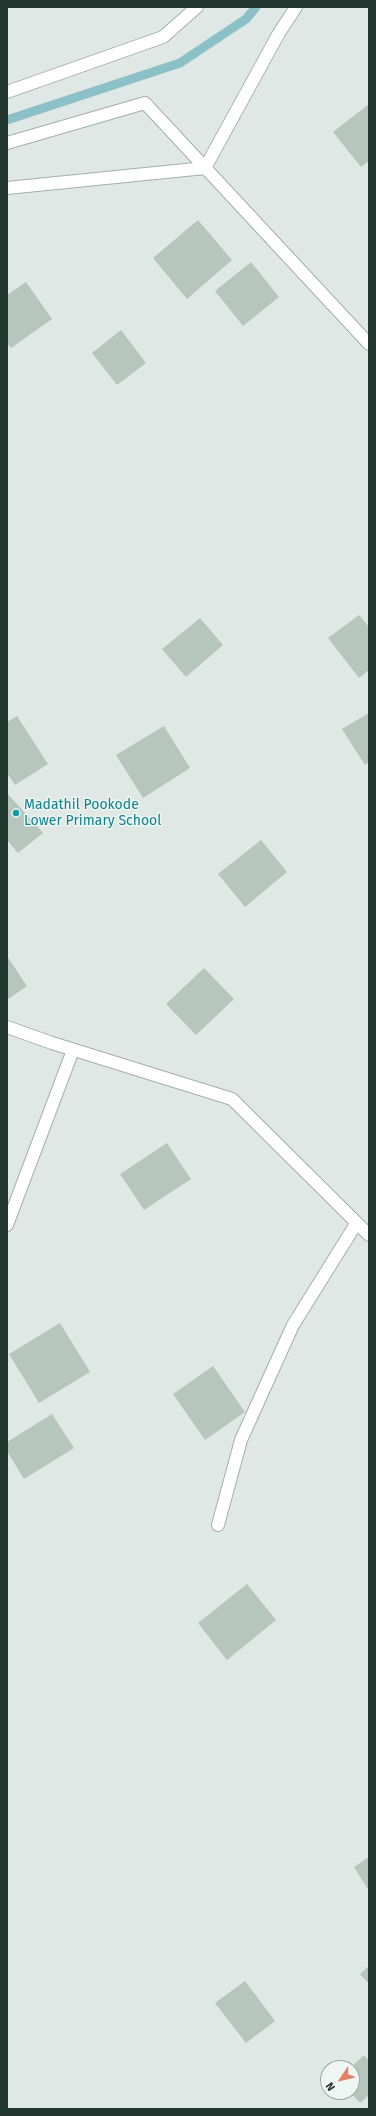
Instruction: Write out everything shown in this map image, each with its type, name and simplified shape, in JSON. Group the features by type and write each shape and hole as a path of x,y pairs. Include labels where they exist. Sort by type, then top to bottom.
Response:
{"street":[{"path":"7,92 163,37 197,7"},
{"path":"205,168 279,33 296,7"},
{"path":"7,143 145,103 369,344"},
{"path":"7,188 205,168"},
{"path":"7,1027 73,1050 232,1100 356,1224 368,1234"},
{"path":"7,1225 73,1050"},
{"path":"218,1526 241,1440 293,1325 356,1224"}],"building":[{"path":"369,104 369,161 361,167 333,132"},
{"path":"198,220 232,260 187,299 153,258"},
{"path":"251,262 279,297 243,326 215,291"},
{"path":"26,282 52,319 11,348 7,343 7,295"},
{"path":"121,330 146,363 117,385 92,353"},
{"path":"359,615 369,627 369,670 359,678 328,638"},
{"path":"200,618 223,645 186,677 162,649"},
{"path":"369,713 369,762 365,765 342,729"},
{"path":"17,716 48,764 15,785 7,773 7,722"},
{"path":"164,726 190,768 143,798 116,755"},
{"name":"Madathil Pookode Lower Primary School","path":"7,793 43,833 18,853 7,840"},
{"path":"261,840 287,872 245,907 218,874"},
{"path":"7,956 27,986 7,1000"},
{"path":"204,968 234,999 196,1035 166,1004"},
{"path":"167,1143 191,1179 144,1210 120,1174"},
{"path":"60,1323 90,1372 39,1403 9,1354"},
{"path":"213,1366 245,1412 205,1440 173,1394"},
{"path":"52,1414 74,1448 24,1479 7,1451 7,1442"},
{"path":"247,1584 276,1620 227,1660 198,1623"},
{"path":"369,1857 369,1891 354,1867"},
{"path":"369,1966 369,1984 360,1974"},
{"path":"245,1981 275,2021 246,2043 215,2003"},
{"path":"364,2055 369,2061 369,2095 360,2103 357,2100 360,2100 360,2060 359,2060"}],"waterway":[{"path":"7,120 180,63 246,19 256,7"}],"place":[{"name":"Madathil Pookode Lower Primary School","path":"16,813"}]}
